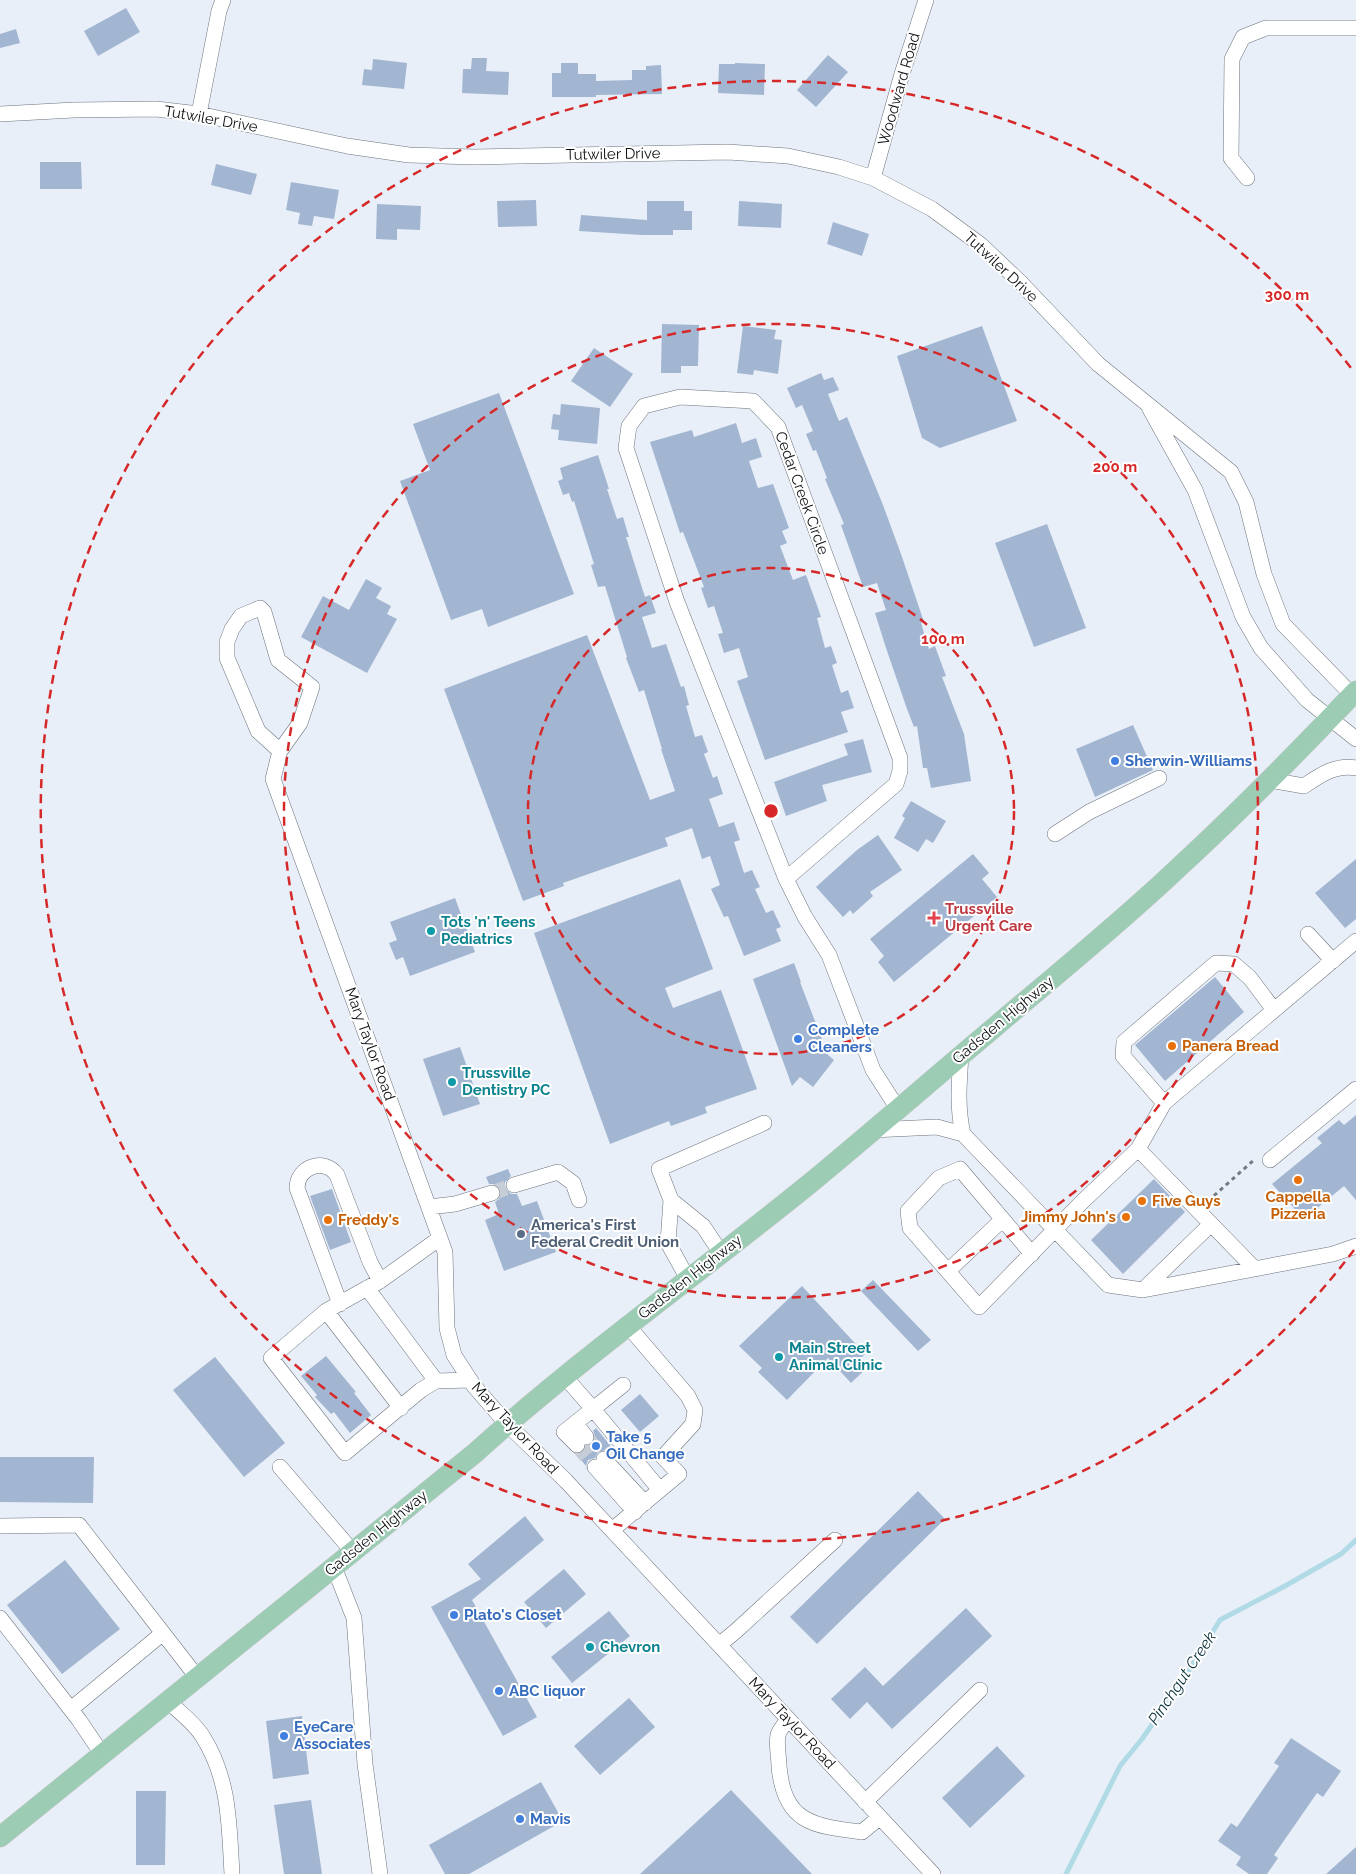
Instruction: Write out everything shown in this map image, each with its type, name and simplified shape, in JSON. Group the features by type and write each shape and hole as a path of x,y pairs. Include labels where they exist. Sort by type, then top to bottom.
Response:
{"main road":[{"name":"Gadsden Highway","path":"0,1836 475,1453 507,1424 628,1326 808,1185 1113,927 1178,869 1269,780 1328,718 1355,695"}],"street":[{"path":"199,114 219,11 223,0"},
{"name":"Woodward Road","path":"873,178 902,74 926,0"},
{"path":"1247,178 1231,158 1232,59 1243,37 1266,28 1356,28"},
{"name":"Tutwiler Drive","path":"0,114 74,110 156,109 199,114 348,146 409,155 474,156 728,152 788,156 839,167 873,178 932,209 981,245 1020,282 1098,364 1231,472 1246,502 1264,574 1283,624 1355,695"},
{"name":"Cedar Creek Circle","path":"786,879 896,784 900,771 900,758 778,426 753,401 680,397 644,406 629,426 626,448 677,602 786,879 805,917 829,955 873,1070 898,1109"},
{"name":"Tutwiler Drive","path":"1145,401 1195,490 1243,617 1261,648 1307,700 1356,739"},
{"path":"260,608 264,612 278,660 312,687 300,723 280,751 258,731 227,658 227,642 232,629 242,616 260,608"},
{"name":"Mary Taylor Road","path":"280,751 273,779 445,1252 447,1328 454,1355 470,1380 507,1424 566,1481 933,1874"},
{"path":"1269,780 1304,786 1334,768 1356,768"},
{"path":"1055,834 1089,812 1159,778"},
{"path":"1308,934 1333,961"},
{"path":"1032,1254 960,1169 939,1178 908,1211 910,1228 979,1307 1032,1254 1056,1230 1083,1201 1138,1149 1164,1103 1356,941"},
{"path":"1164,1103 1124,1056 1124,1042 1216,963 1234,964 1250,978 1274,1010"},
{"path":"961,1056 958,1102 963,1134"},
{"path":"1270,1160 1356,1089"},
{"path":"688,1279 668,1243 670,1200 659,1169 764,1124"},
{"path":"872,1130 937,1127 963,1134 1108,1285 1143,1290 1333,1254 1356,1246"},
{"path":"1138,1149 1255,1269"},
{"path":"401,1408 333,1308 297,1188 297,1181 306,1170 323,1165 333,1170 337,1175 370,1262 374,1285 436,1381"},
{"path":"514,1185 558,1172 573,1183 578,1200"},
{"path":"430,1207 455,1204 492,1193"},
{"path":"670,1200 703,1226 721,1253"},
{"path":"948,1271 1002,1220"},
{"path":"1143,1290 1211,1224"},
{"path":"440,1238 374,1285 333,1308 271,1358 345,1453 436,1381 470,1380"},
{"path":"612,1530 679,1474 663,1457 693,1424 695,1410 688,1396 628,1326"},
{"path":"565,1377 660,1490"},
{"path":"581,1441 569,1427 623,1385"},
{"path":"600,1463 640,1508"},
{"path":"280,1467 353,1552"},
{"path":"0,1526 79,1526 197,1677"},
{"path":"719,1645 835,1540"},
{"path":"334,1567 354,1618 365,1764 380,1874"},
{"path":"0,1618 71,1709 102,1754"},
{"path":"71,1709 163,1633"},
{"path":"866,1802 980,1690"},
{"path":"168,1701 202,1735 214,1758 227,1795 232,1874"},
{"path":"788,1719 778,1736 782,1788 790,1807 804,1819 827,1827 862,1832 880,1817"}],"path":[{"path":"1218,1193 1247,1167"}],"building":[{"path":"126,8 140,32 98,56 84,31"},
{"path":"16,29 20,43 0,48 0,34"},
{"path":"828,55 848,72 816,107 797,90"},
{"path":"472,58 487,58 486,71 509,72 508,95 462,93 463,69 471,69"},
{"path":"373,59 407,63 404,89 362,85 364,69 372,70"},
{"path":"561,63 578,63 578,74 596,74 596,81 632,80 632,70 646,70 646,66 661,65 662,94 552,97 552,73 561,73"},
{"path":"719,64 765,64 764,95 718,93"},
{"path":"40,162 81,162 82,189 40,189"},
{"path":"216,164 257,174 251,195 211,185"},
{"path":"291,182 339,190 334,219 314,216 312,226 298,224 300,213 286,210"},
{"path":"536,200 537,226 498,227 497,201"},
{"path":"647,201 684,201 684,211 692,211 692,230 673,230 673,235 579,231 581,215 647,220"},
{"path":"739,201 782,204 781,228 738,226"},
{"path":"377,204 421,206 420,230 397,229 397,240 376,239"},
{"path":"833,222 869,234 862,256 827,244"},
{"path":"662,324 699,325 698,366 681,366 681,373 661,373"},
{"path":"743,326 776,330 774,339 782,340 778,374 754,370 753,375 737,373"},
{"path":"982,326 1017,421 940,448 922,438 897,356"},
{"path":"594,348 633,374 610,407 571,381"},
{"path":"821,373 824,380 833,377 839,390 828,394 839,421 847,417 901,554 924,622 921,623 929,649 935,646 946,676 942,677 964,734 971,781 931,788 927,768 923,768 917,726 914,727 907,709 875,613 886,610 877,583 863,587 841,525 844,524 825,479 827,478 816,450 813,451 806,434 813,431 802,405 796,408 787,388"},
{"path":"499,393 574,594 488,627 482,609 451,620 400,481 430,470 413,424"},
{"path":"561,404 600,408 597,444 558,440 559,430 551,429 553,414 560,415"},
{"path":"736,423 742,443 756,438 762,457 749,461 758,488 773,484 789,528 782,531 787,543 780,546 793,580 806,575 821,617 817,618 825,648 831,646 837,663 832,665 841,693 848,690 854,708 841,712 848,732 765,760 737,681 748,677 739,648 724,653 718,634 723,633 714,606 708,608 701,588 704,587 683,532 680,533 650,442 692,430 694,437"},
{"path":"598,455 617,519 623,517 629,537 626,537 645,597 650,595 656,613 642,617 652,648 666,644 681,687 684,686 689,705 686,706 695,737 702,735 708,752 704,754 713,778 717,776 723,794 709,799 719,827 734,822 740,840 734,842 744,873 752,870 760,887 755,889 766,913 773,910 781,927 776,929 781,941 744,956 728,916 724,917 711,889 720,885 710,856 702,859 692,828 665,838 668,846 563,883 564,886 523,901 444,689 587,635 650,800 675,791 644,690 639,692 626,658 605,586 598,587 591,565 594,564 574,501 572,502 569,493 563,495 558,481 563,479 560,468"},
{"path":"1047,524 1086,628 1034,647 995,543"},
{"path":"366,579 382,588 376,598 391,606 387,614 397,619 367,673 301,637 323,596 349,610"},
{"name":"Sherwin-Williams","path":"1133,725 1153,770 1095,797 1076,749"},
{"path":"863,739 872,772 822,785 827,801 786,816 774,782 848,755 844,744"},
{"path":"911,801 946,821 933,843 926,839 918,852 894,838 905,818 902,816"},
{"path":"878,835 902,870 870,892 873,896 853,914 850,910 843,917 816,887 857,850"},
{"name":"Trussville Urgent Care","path":"973,854 989,873 982,879 997,897 894,982 878,962 884,956 870,939"},
{"path":"1356,859 1356,919 1345,928 1315,893"},
{"path":"680,879 713,969 665,988 673,1008 721,990 757,1089 705,1107 707,1113 671,1126 669,1121 610,1144 534,933"},
{"name":"Tots 'n' Teens Pediatrics","path":"455,898 475,952 410,976 403,957 396,960 389,943 397,940 390,922"},
{"name":"Complete Cleaners","path":"794,963 828,1055 834,1060 813,1087 800,1077 792,1086 753,979"},
{"path":"1215,977 1244,1012 1165,1081 1135,1045"},
{"name":"Trussville Dentistry PC","path":"460,1047 480,1104 443,1116 423,1059"},
{"path":"1356,1115 1356,1200 1344,1186 1304,1219 1272,1184 1322,1143 1317,1138 1339,1120 1344,1125"},
{"path":"508,1169 511,1176 505,1182 505,1188 511,1194 517,1194 522,1206 537,1201 556,1252 504,1271 485,1220 499,1214 495,1202 499,1199 501,1191 495,1184 489,1184 486,1177"},
{"path":"1154,1179 1185,1212 1123,1274 1091,1240"},
{"name":"Freddy's","path":"332,1189 351,1242 330,1250 310,1196"},
{"path":"873,1280 931,1340 918,1351 861,1291"},
{"path":"802,1286 865,1354 860,1359 868,1367 851,1383 828,1358 787,1400 758,1372 762,1368 739,1346"},
{"path":"326,1356 356,1392 354,1393 371,1415 350,1433 334,1412 331,1414 315,1397 317,1395 301,1376"},
{"path":"215,1357 285,1443 244,1477 173,1390"},
{"path":"640,1394 659,1416 640,1432 621,1410"},
{"path":"596,1428 614,1450 611,1453 606,1450 598,1452 595,1458 588,1460 586,1466 576,1454 583,1452 586,1446 592,1444 595,1436 593,1431"},
{"path":"0,1457 94,1457 93,1503 0,1502"},
{"path":"918,1491 945,1519 817,1644 790,1617"},
{"path":"525,1516 544,1540 472,1600 537,1717 503,1736 431,1607 481,1579 468,1564"},
{"path":"65,1560 120,1629 62,1674 7,1605"},
{"path":"564,1569 586,1594 546,1628 524,1602"},
{"path":"966,1608 992,1636 892,1729 867,1702 850,1719 831,1699 865,1667 883,1686"},
{"name":"Chevron","path":"609,1611 630,1636 572,1683 551,1657"},
{"path":"629,1698 655,1727 600,1775 574,1746"},
{"path":"302,1716 309,1774 273,1779 266,1721"},
{"path":"1291,1738 1341,1771 1323,1797 1317,1793 1274,1855 1278,1858 1267,1874 1249,1874 1236,1865 1241,1857 1218,1841 1231,1823 1237,1827 1279,1766 1274,1763"},
{"path":"997,1746 1025,1776 970,1828 942,1798"},
{"path":"541,1782 563,1821 469,1874 445,1874 429,1845"},
{"path":"731,1790 812,1874 640,1874"},
{"path":"136,1791 166,1791 165,1865 136,1865"},
{"path":"311,1800 322,1874 284,1874 274,1805"},
{"path":"1356,1847 1356,1874 1326,1874"}],"waterway":[{"name":"Pinchgut Creek","path":"1066,1874 1120,1766 1142,1739 1183,1680 1220,1620 1341,1554 1356,1540"}],"tunnel":[{"path":"492,1193 514,1185"},
{"path":"586,1437 604,1459"},
{"path":"577,1445 595,1467"}],"place":[{"name":"Sherwin-Williams","path":"1115,761"},
{"name":"Trussville Urgent Care","path":"934,918"},
{"name":"Tots 'n' Teens Pediatrics","path":"431,931"},
{"name":"Complete Cleaners","path":"798,1039"},
{"name":"Panera Bread","path":"1172,1046"},
{"name":"Trussville Dentistry PC","path":"452,1082"},
{"name":"Cappella Pizzeria","path":"1298,1180"},
{"name":"Five Guys","path":"1142,1201"},
{"name":"Jimmy John's","path":"1126,1217"},
{"name":"Freddy's","path":"328,1220"},
{"name":"America's First Federal Credit Union","path":"521,1234"},
{"name":"Main Street Animal Clinic","path":"779,1357"},
{"name":"Take 5 Oil Change","path":"596,1446"},
{"name":"Plato's Closet","path":"454,1615"},
{"name":"Chevron","path":"590,1647"},
{"name":"ABC liquor","path":"499,1691"},
{"name":"EyeCare Associates","path":"284,1736"},
{"name":"Mavis","path":"520,1819"}]}
